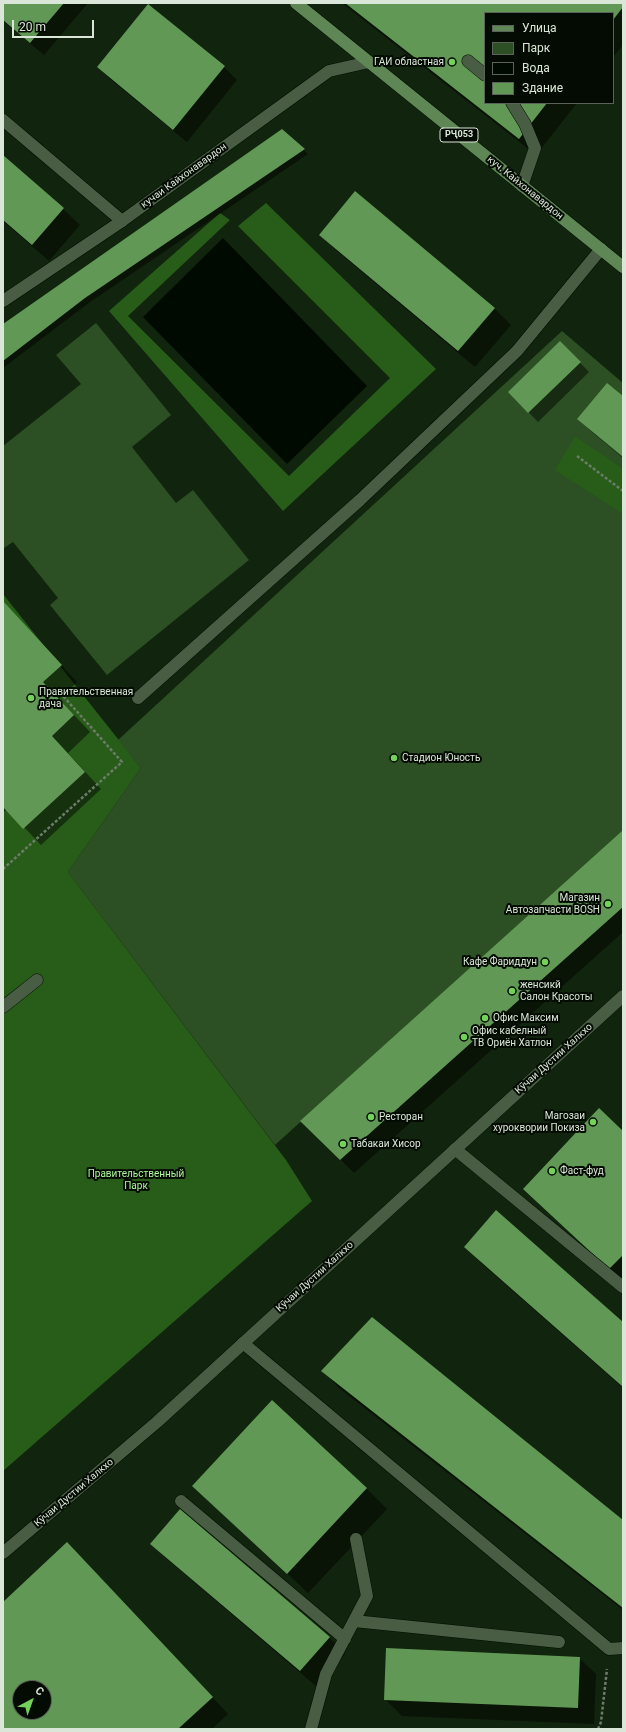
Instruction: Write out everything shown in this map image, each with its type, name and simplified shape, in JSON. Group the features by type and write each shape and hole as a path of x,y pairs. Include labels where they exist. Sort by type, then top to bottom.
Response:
{"main road":[{"name":"куч. Кайхонавардон","path":"296,3 623,267"}],"street":[{"path":"468,61 484,74"},
{"name":"кучаи Кайхонавардон","path":"3,301 122,221 329,71 369,62"},
{"path":"513,104 525,124 535,148 522,186"},
{"path":"3,120 122,221"},
{"path":"138,698 360,500 518,351 601,249"},
{"path":"3,1007 37,980"},
{"name":"Кӯчаи Дустии Халкхо","path":"3,1553 157,1422 623,996"},
{"path":"455,1149 623,1287"},
{"path":"243,1343 609,1649 623,1648"},
{"path":"181,1501 345,1639"},
{"path":"311,1729 326,1674 367,1596 356,1539"},
{"path":"354,1621 559,1642"}],"path":[{"path":"577,456 623,491"},
{"path":"3,868 122,762 56,688"},
{"path":"598,1729 601,1722 609,1649"}],"green space":[{"path":"266,203 436,369 283,511 109,311 220,213 230,220 128,316 289,476 390,378 238,226"},
{"path":"96,323 171,415 132,447 176,503 193,490 249,560 107,675 50,605 58,598 13,542 4,548 3,546 3,446 81,384 56,355"},
{"path":"562,331 623,383 623,830 275,1145 68,872 141,768 118,740"},
{"path":"575,436 623,469 623,514 555,470"},
{"name":"Правительственный Парк","path":"3,594 141,768 68,872 286,1160 312,1201 3,1471"}],"water":[{"path":"223,238 367,386 287,464 143,317"}],"building":[{"path":"3,3 64,3 30,43 3,20"},
{"name":"ГАИ областная","path":"345,3 623,3 623,7 614,19 614,12 484,12 484,104 546,104 519,139"},
{"path":"148,4 225,66 173,130 97,67"},
{"path":"282,129 305,149 85,298 3,361 3,324"},
{"path":"3,155 64,208 32,245 3,220"},
{"path":"355,191 495,308 458,351 319,235"},
{"path":"560,341 581,362 528,413 508,392"},
{"path":"607,383 623,396 623,457 577,419"},
{"name":"Правительственная дача","path":"3,601 62,665 43,682 74,715 52,736 85,772 23,829 3,807"},
{"path":"623,830 623,907 340,1160 300,1121"},
{"path":"599,1108 623,1131 623,1255 609,1269 523,1189"},
{"path":"496,1210 623,1322 623,1387 464,1247"},
{"path":"372,1317 623,1520 623,1608 321,1371"},
{"path":"272,1400 367,1488 287,1574 192,1486"},
{"path":"180,1509 330,1637 300,1671 150,1544"},
{"path":"67,1542 213,1697 178,1729 3,1729 3,1602"},
{"path":"386,1648 580,1657 578,1708 384,1700"}],"place":[{"name":"ГАИ областная","path":"452,62"},
{"name":"Правительственная дача","path":"31,698"},
{"name":"Стадион Юность","path":"394,758"},
{"name":"Магазин Автозапчасти BOSH","path":"608,904"},
{"name":"Кафе Фариддун","path":"545,962"},
{"name":"женсикй Салон Красоты","path":"512,991"},
{"name":"Офис Максим","path":"485,1018"},
{"name":"Офис кабелный ТВ Ориён Хатлон","path":"464,1037"},
{"name":"Ресторан","path":"371,1117"},
{"name":"Магозаи хуроквории Покиза","path":"593,1122"},
{"name":"Табакаи Хисор","path":"343,1144"},
{"name":"Фаст-фуд","path":"552,1171"}]}
